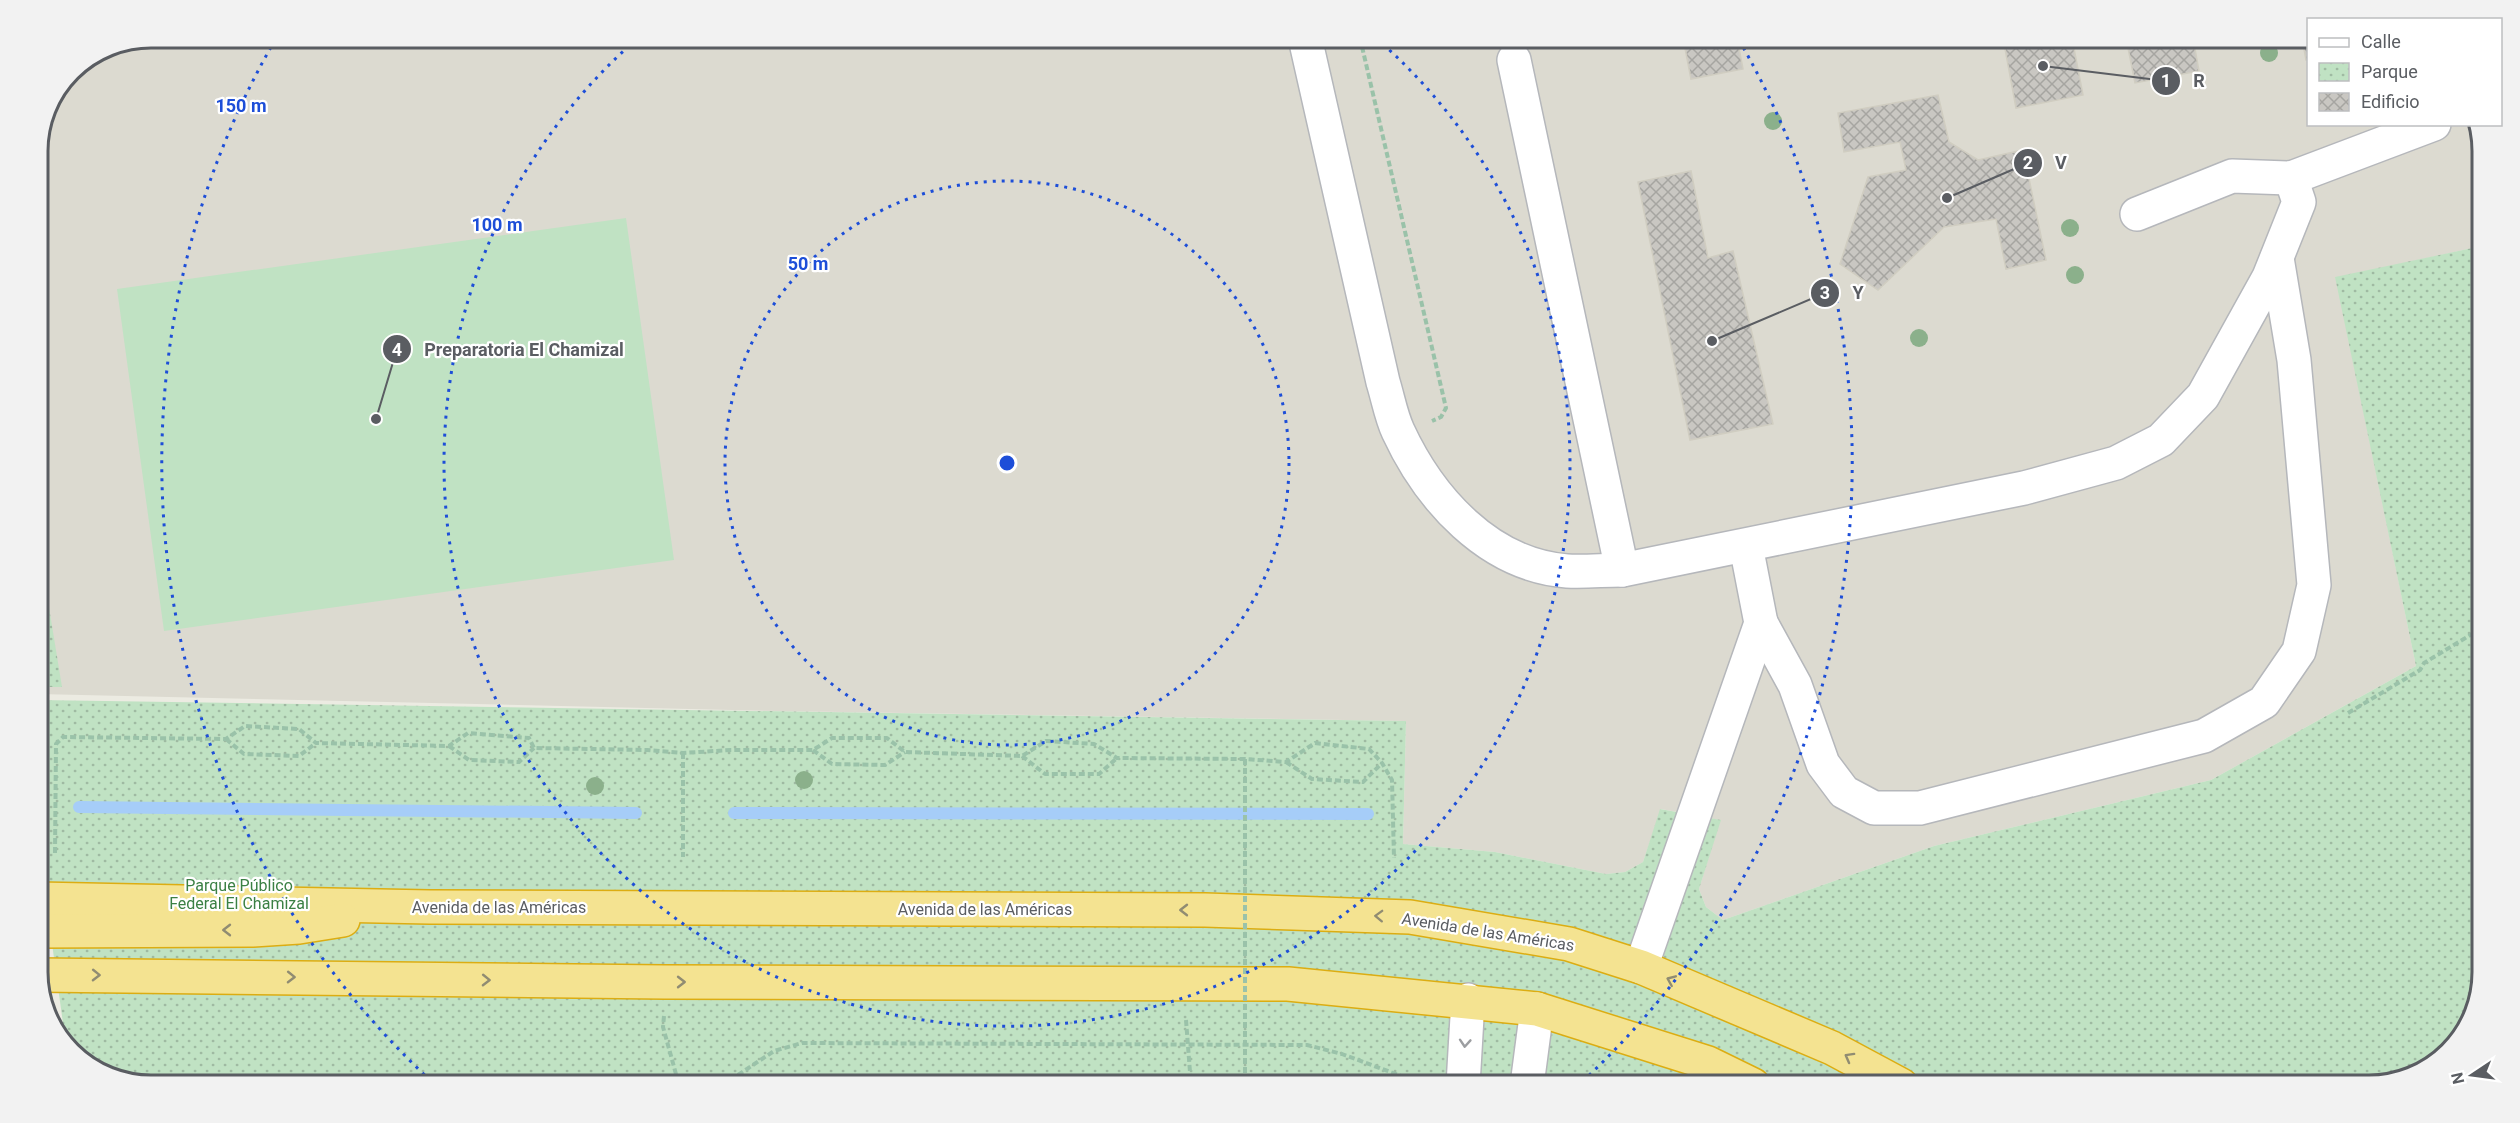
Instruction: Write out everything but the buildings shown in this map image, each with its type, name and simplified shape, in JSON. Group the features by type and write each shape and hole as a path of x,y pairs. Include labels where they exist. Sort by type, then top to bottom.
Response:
{"highway":[{"name":"Avenida de las Américas","path":"48,899 430,907 1205,910 1410,917 1569,944 1641,967 1832,1048 1881,1075"},
{"path":"48,931 253,930 299,927 430,907"},
{"path":"48,975 665,982 1287,984 1467,1000 1537,1009 1708,1063 1731,1075"}],"street":[{"path":"1307,48 1383,382 1396,429 1420,473 1449,508 1480,537 1515,558 1566,571 1623,570 2024,488 2116,464 2162,440 2203,396 2270,277 2299,202 2291,178"},
{"path":"1514,60 1623,570"},
{"path":"2137,214 2232,176 2291,178 2429,126"},
{"path":"1746,546 1761,623 1795,685 1823,764 1844,792 1874,808 1920,808 2204,736 2264,702 2299,651 2314,585 2294,360 2277,258"},
{"path":"1641,967 1761,623"},
{"path":"1464,1075 1467,1000"},
{"path":"1528,1075 1537,1009"}],"path":[{"path":"1362,48 1446,408 1441,417 1433,421 1424,419"},
{"path":"2348,713 2420,670 2424,663 2472,634"},
{"path":"55,853 56,744 63,737 226,739 245,726 299,729 316,743 449,746 469,760 519,762 534,748 683,753 731,750 813,750 832,738 887,738 905,752"},
{"path":"449,746 468,733 529,738 534,748"},
{"path":"226,739 244,754 299,756 316,743"},
{"path":"813,750 832,764 885,765 905,752 1022,756 1046,741 1094,744 1117,758 1245,759 1286,762 1312,779 1363,782 1382,763"},
{"path":"1286,762 1315,744 1369,749 1382,763 1392,780 1394,858"},
{"path":"683,753 683,857"},
{"path":"1022,756 1045,774 1099,774 1117,758"},
{"path":"1245,759 1245,1075"},
{"path":"665,982 663,1027 676,1075"},
{"path":"1186,1020 1190,1075"},
{"path":"739,1075 774,1051 802,1043 1307,1045 1342,1054 1398,1075"}],"shaded area":[{"path":"151,48 2307,48 2307,126 2469,126 2472,144 2472,248 2336,278 2416,666 2211,780 1934,846 1723,920 1706,907 1699,889 1720,820 1661,809 1643,862 1625,872 1606,874 1495,852 1403,844 1406,721 777,711 48,694 48,144 51,124 69,88 83,73 111,56 131,50"}],"green space":[{"path":"626,218 674,560 164,631 117,289"},
{"name":"Parque Público Federal El Chamizal","path":"2472,248 2472,972 2470,992 2464,1012 2451,1035 2426,1058 2396,1072 2369,1075 151,1075 131,1073 111,1067 88,1054 69,1035 63,1026 48,914 48,700 1406,721 1403,844 1495,852 1606,874 1625,872 1643,862 1660,809 1721,820 1699,889 1706,907 1723,920 1934,846 2211,780 2416,666 2335,277"},
{"path":"48,601 62,687 48,687"}],"waterway":[{"path":"79,807 636,813"},
{"path":"734,813 1368,814"}],"place":[{"name":"R","path":"2043,66"},
{"name":"V","path":"1947,198"},
{"name":"Y","path":"1712,341"},
{"name":"Preparatoria El Chamizal","path":"376,419"}]}
